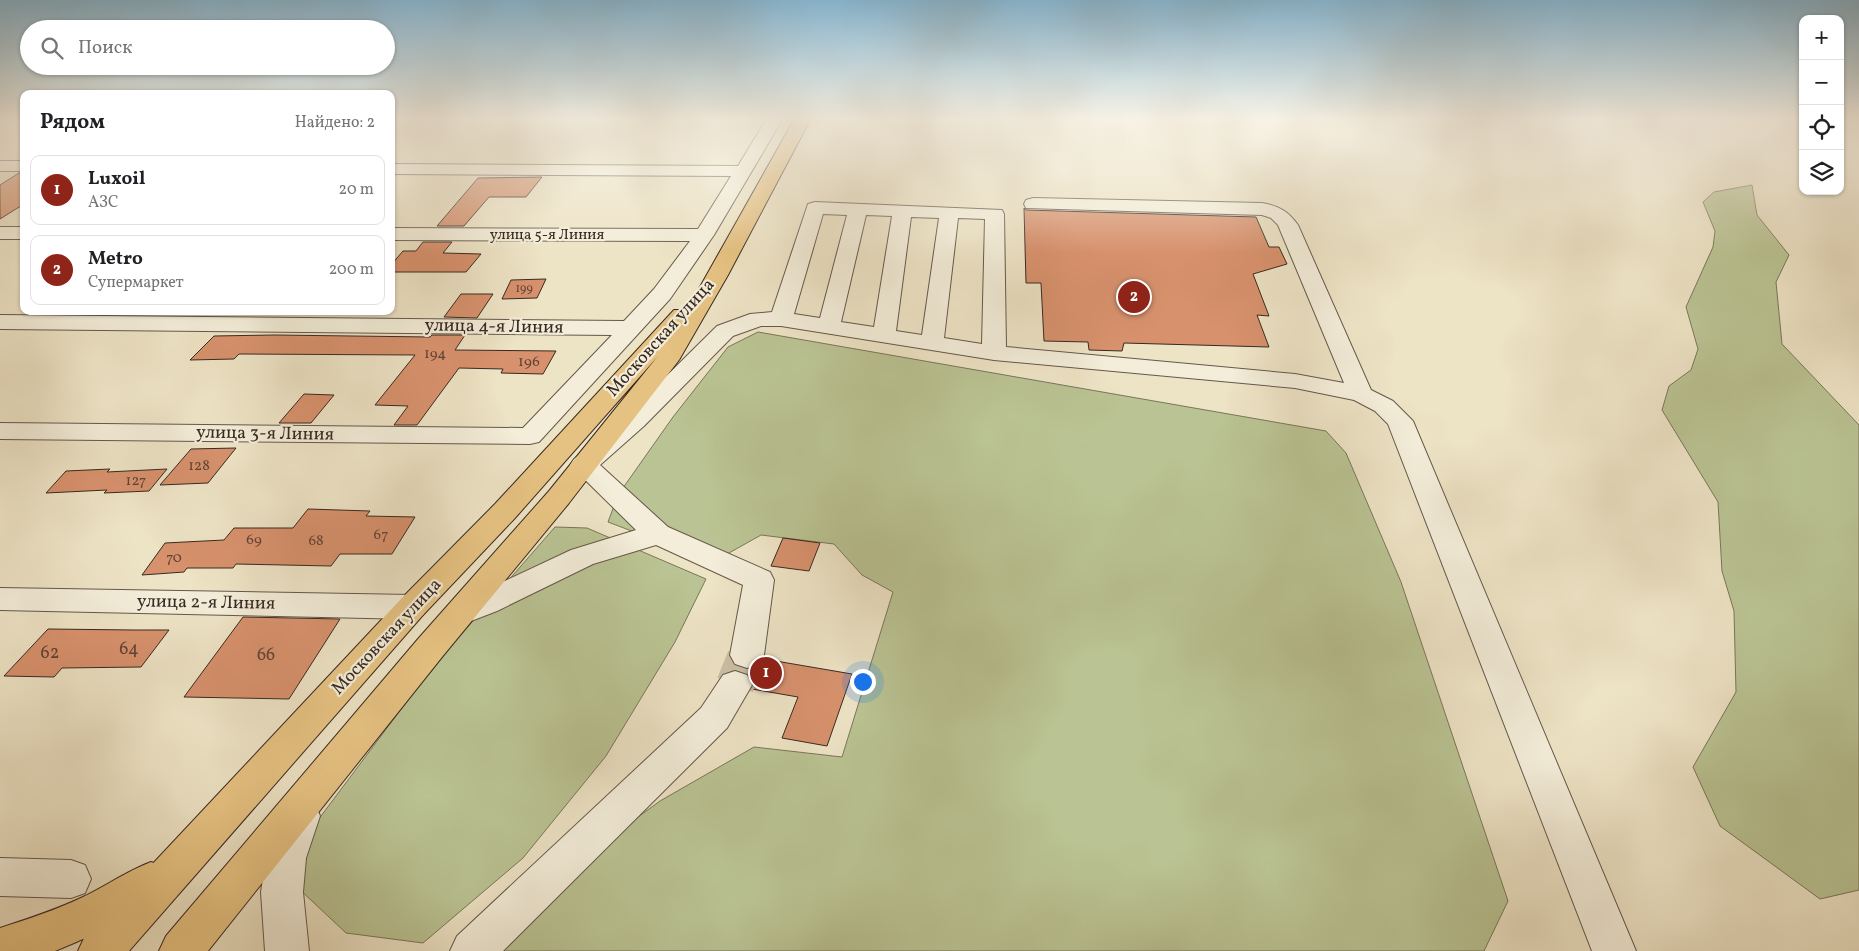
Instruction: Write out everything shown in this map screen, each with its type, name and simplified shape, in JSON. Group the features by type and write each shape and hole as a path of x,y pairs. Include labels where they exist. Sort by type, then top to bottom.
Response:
{"main road":[{"path":"718,275 778,164"},
{"name":"Московская улица","path":"181,951 584,464 634,412 672,355 718,275"},
{"name":"Московская улица","path":"100,951 412,607 505,511 718,275"},
{"path":"0,949 39,938 97,911 132,893 182,861"}],"street":[{"path":"629,328 662,294 704,235 746,164"},
{"path":"0,166 20,166"},
{"path":"395,169 742,171"},
{"path":"1033,204 1262,209 1274,211 1288,225 1361,394"},
{"path":"781,319 815,208 995,214 994,353"},
{"path":"829,327 858,209"},
{"path":"884,336 902,210"},
{"path":"932,343 950,212"},
{"path":"0,233 20,233"},
{"name":"улица 5-я Линия","path":"395,234 704,235"},
{"path":"634,412 726,331 758,319 781,319 994,353 1295,381 1361,394 1384,406 1400,421 1614,951"},
{"name":"улица 4-я Линия","path":"0,322 629,328"},
{"name":"улица 3-я Линия","path":"0,431 530,436 629,328"},
{"path":"472,951 714,718 741,670 759,580 658,534 584,464"},
{"path":"460,613 486,603 582,557 658,534"},
{"name":"улица 2-я Линия","path":"0,599 412,607"},
{"path":"287,951 282,892 286,858 310,794"},
{"path":"0,877 71,879"}],"green space":[{"path":"1752,185 1757,215 1789,255 1776,282 1782,344 1859,425 1859,890 1820,899 1720,826 1693,767 1736,692 1734,611 1722,571 1718,502 1662,410 1669,386 1691,370 1698,349 1686,307 1713,247 1715,231 1703,202 1714,192"},
{"path":"758,332 1326,431 1346,453 1401,582 1508,901 1484,951 496,951 594,849 660,801 754,747 842,757 893,592 862,575 834,544 761,535 713,562 608,522 618,495 673,417 728,347"},
{"path":"555,527 587,528 706,579 675,642 606,756 523,858 423,943 346,933 296,886 315,824 432,668"}],"building":[{"path":"20,173 20,206 0,219 0,185"},
{"path":"542,177 526,197 489,197 464,226 437,226 478,178"},
{"path":"1024,208 1026,210 1256,217 1269,247 1279,247 1287,264 1253,274 1269,316 1257,315 1269,347 1124,343 1122,351 1089,350 1088,342 1044,341 1041,283 1026,283"},
{"path":"423,242 452,242 443,253 481,254 466,272 395,272 395,260 403,251 416,251"},
{"path":"546,279 537,298 502,299 511,280"},
{"path":"461,294 493,294 477,318 444,317"},
{"path":"432,335 465,335 455,350 556,351 543,374 501,373 503,369 459,368 417,425 394,425 408,406 375,405 415,355 239,354 234,359 190,360 214,336 430,337"},
{"path":"304,394 334,395 311,423 279,423"},
{"path":"236,448 208,483 160,485 191,449"},
{"path":"110,469 107,472 167,469 149,491 104,493 107,490 46,493 66,471"},
{"path":"308,509 370,511 366,516 415,517 392,554 340,554 331,566 236,564 233,568 187,568 184,572 142,575 165,543 224,540 234,528 293,528"},
{"path":"783,538 820,543 809,571 771,566"},
{"path":"243,617 340,619 289,699 184,697"},
{"path":"48,629 169,630 141,667 62,668 54,677 4,676"},
{"path":"730,659 734,666 746,670 760,666 764,659 852,674 827,746 782,738 798,697 752,689 754,684 748,673 736,669 724,673"}],"tunnel":[{"path":"745,660 747,655"},
{"path":"735,685 746,658"}],"place":[{"name":"Metro","path":"1134,297"},
{"name":"Luxoil","path":"766,673"}]}
